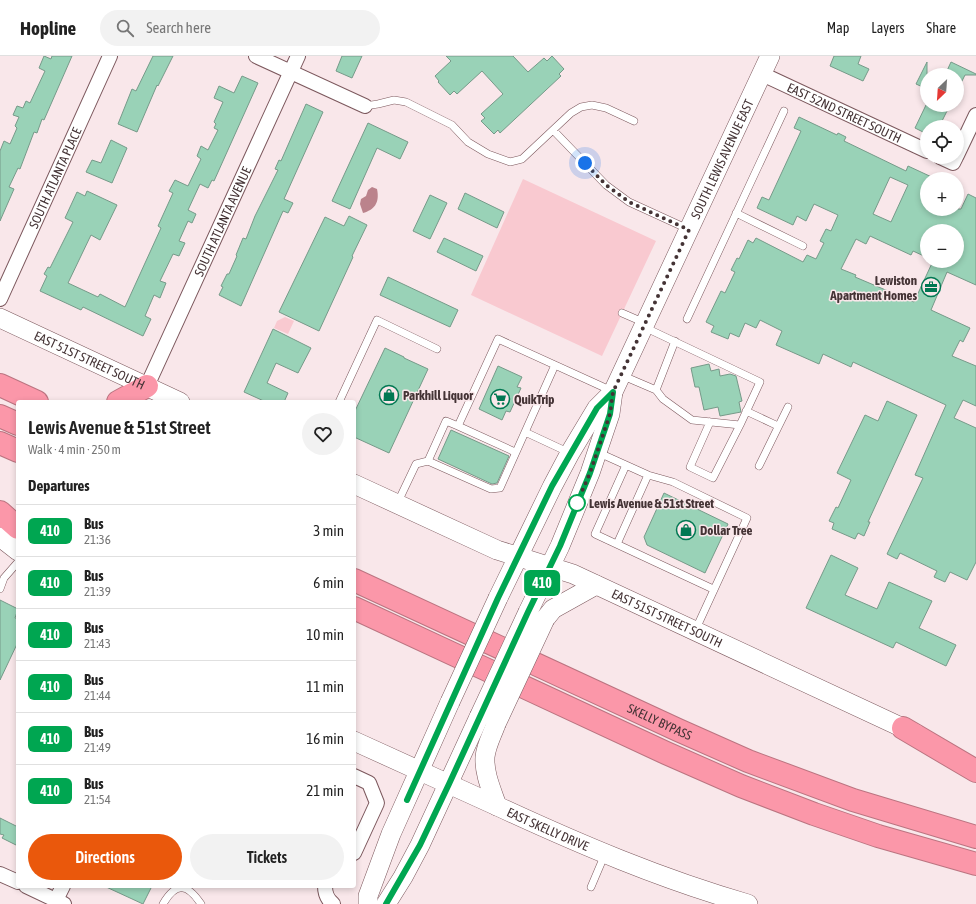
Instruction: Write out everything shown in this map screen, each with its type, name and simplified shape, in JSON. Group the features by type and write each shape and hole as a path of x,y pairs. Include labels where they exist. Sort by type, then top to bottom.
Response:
{"highway":[{"path":"0,385 33,400"},
{"path":"122,400 147,386"},
{"path":"0,416 16,423"},
{"path":"0,443 16,451"},
{"path":"0,512 16,526"},
{"name":"SKELLY BYPASS","path":"356,581 748,761 853,800 976,837"},
{"name":"SKELLY BYPASS","path":"356,609 659,750 741,786 814,814 878,836 976,864"},
{"path":"903,728 976,771"}],"main road":[{"name":"SOUTH LEWIS AVENUE EAST","path":"386,904 403,877 420,845 449,784 488,721 528,612 560,546 597,452 610,414 613,392 770,56"},
{"name":"EAST 51ST STREET SOUTH","path":"0,318 176,400"},
{"name":"SOUTH LEWIS AVENUE EAST","path":"368,904 368,896 391,834 498,598 552,486 570,453 597,408 613,392"},
{"path":"590,419 590,445 591,449 597,452"},
{"name":"EAST 51ST STREET SOUTH","path":"356,485 497,550 550,566 596,585 903,728 976,760"},
{"path":"0,537 16,549"},
{"path":"497,806 485,767 488,721 545,619 553,609 596,585"},
{"name":"EAST SKELLY DRIVE","path":"356,742 605,854 677,882 748,904"}],"street":[{"name":"SOUTH ATLANTA PLACE","path":"0,299 110,56"},
{"path":"256,56 365,106"},
{"name":"SOUTH ATLANTA AVENUE","path":"147,386 298,56"},
{"name":"EAST 52ND STREET SOUTH","path":"762,74 920,148"},
{"path":"964,141 976,115"},
{"path":"356,777 369,783 377,804 356,849"},
{"path":"0,874 16,881"},
{"path":"30,888 60,902 63,888"},
{"path":"325,888 328,899 333,904"}],"lane":[{"path":"365,106 394,100 406,102 452,125 468,142 488,154 510,162 522,159 571,113 581,107 592,105 606,108 634,120"},
{"path":"688,319 784,111"},
{"path":"552,130 606,185 629,202 689,230"},
{"path":"736,213 803,246"},
{"path":"622,313 675,341 760,382 713,478 690,467 710,422"},
{"path":"340,400 377,320 437,349"},
{"path":"458,426 498,339 613,392"},
{"path":"656,390 675,341"},
{"path":"397,504 416,464 428,461 491,489 500,488 555,365"},
{"path":"621,375 656,390 663,399 692,420 740,425"},
{"path":"759,466 788,407"},
{"path":"746,411 778,426"},
{"path":"428,461 446,421 516,452"},
{"path":"525,432 570,453"},
{"path":"597,452 648,475 673,482 747,518 713,589 695,631"},
{"path":"626,465 595,534 713,589"},
{"path":"617,544 648,475"},
{"path":"0,589 4,578 16,564"},
{"path":"591,887 605,854"},
{"path":"163,904 175,889 186,888 194,893 201,904"}],"shaded area":[{"path":"523,179 656,241 602,356 471,295"},
{"path":"372,187 377,189 377,202 373,208 363,213 360,204 361,199 366,196 368,190"},
{"path":"285,317 294,321 288,334 274,328 277,321"}],"building":[{"path":"44,56 51,59 52,56 72,56 44,120 42,119 37,133 34,132 20,169 18,168 9,187 14,189 0,221 0,151 4,141 10,144 17,128 15,126 19,117 13,115 17,106 23,108 26,101 30,103 45,71 39,68"},
{"path":"153,56 173,56 158,86 157,85 137,132 118,124 132,89 136,91"},
{"path":"342,56 362,56 352,78 336,71"},
{"path":"446,56 513,56 528,72 544,58 547,61 552,56 564,69 559,74 561,76 500,133 498,130 494,134 481,121 485,118 481,114 503,94 482,71 457,94 454,91 450,95 438,82 439,81 435,76 451,61"},
{"path":"834,56 861,56 858,64 869,69 863,81 830,66"},
{"path":"951,62 964,68 948,68"},
{"path":"964,68 976,74 976,75 965,75 964,77"},
{"path":"242,76 258,83 214,181 212,180 208,188 200,184 188,210 196,214 192,223 188,221 179,241 185,243 179,256 173,254 160,281 166,283 160,298 154,295 145,316 151,319 143,336 83,307 81,310 40,291 47,276 44,274 48,267 50,268 73,222 65,218 77,192 85,196 87,191 117,205 100,240 91,235 68,283 98,297 100,294 125,307 161,228 158,226 173,193 169,191 175,180 188,186 201,159 197,156 201,146 208,150 218,130 214,128 216,124 214,122 223,102 214,98 219,86 234,93"},
{"path":"920,76 920,86 916,84"},
{"path":"306,104 323,112 284,199 293,203 288,213 283,211 241,306 219,295 223,287 221,286 227,274 229,274 243,238 246,239 255,216 278,170 275,169 279,160 281,161"},
{"path":"923,112 946,112 942,120 920,120 920,130 915,128"},
{"path":"799,117 837,135 838,133 846,137 844,141 906,171 908,166 921,172 920,216 964,216 964,203 968,194 976,198 976,285 947,272 931,310 970,328 963,342 960,340 952,356 976,366 976,406 963,400 954,418 976,428 976,562 967,580 950,572 945,582 934,577 937,571 900,553 897,559 887,554 923,478 915,475 946,405 853,362 851,367 823,354 819,364 776,345 782,331 760,320 756,328 745,323 739,337 730,333 728,339 711,332 714,326 706,322 721,291 725,293 735,272 731,270 737,258 739,259 748,240 753,243 756,238 803,262 807,255 816,259 824,243 820,241 826,229 831,231 838,215 814,204 806,221 797,216 793,225 757,208 762,197 769,200 801,131 794,128","holes":["890,177 908,185 891,222 873,214","920,224 964,224 964,268 930,268 914,302 855,277 856,275 841,269 856,239 866,244 870,236 911,255 913,251 920,254"]},
{"path":"368,123 408,142 400,159 377,148 350,209 332,201"},
{"path":"111,140 127,148 112,183 86,172 92,160 101,163"},
{"path":"465,193 504,212 497,228 458,209"},
{"path":"430,195 447,203 430,239 413,231"},
{"path":"349,216 367,225 319,331 279,312 325,217 344,226"},
{"path":"444,238 483,256 476,271 437,252"},
{"path":"388,277 458,310 450,327 380,295"},
{"path":"273,329 311,348 298,373 276,363 267,383 288,393 285,400 262,400 244,392"},
{"name":"Parkhill Liquor","path":"385,348 428,369 389,453 356,438 356,409"},
{"path":"709,364 711,371 719,369 720,376 730,374 736,376 742,401 739,402 741,412 720,416 718,407 704,410 699,387 695,387 691,368"},
{"name":"QuikTrip","path":"498,366 522,377 517,387 521,388 510,412 506,411 502,420 479,409"},
{"path":"887,401 917,415 868,522 870,522 864,536 858,533 855,539 832,529 834,523 829,521 836,507 838,508 851,480 837,473 865,415 878,421"},
{"path":"451,430 509,456 497,483 492,484 438,459"},
{"name":"Dollar Tree","path":"664,493 728,524 705,573 647,545 644,537"},
{"path":"831,555 858,568 845,595 877,609 889,582 932,601 919,628 956,645 946,666 896,642 893,648 806,608"},
{"path":"0,600 16,608 16,646 0,680"},
{"path":"0,818 16,826 16,845 2,838 4,835 0,834"},
{"path":"108,888 151,888 143,904"}],"bus line":[{"name":"410","path":"386,904 403,877 420,845 560,546 590,473 610,414 613,392 597,408 552,486 498,598 407,800"}],"place":[{"name":"Lewiston Apartment Homes","path":"931,287"},
{"name":"Parkhill Liquor","path":"389,395"},
{"name":"QuikTrip","path":"500,399"},
{"name":"Lewis Avenue & 51st Street","path":"577,503"},
{"name":"Dollar Tree","path":"686,530"}],"route":[{"path":"577,503 590,473 610,414 613,392 689,230 629,202 606,185 585,163"}]}
